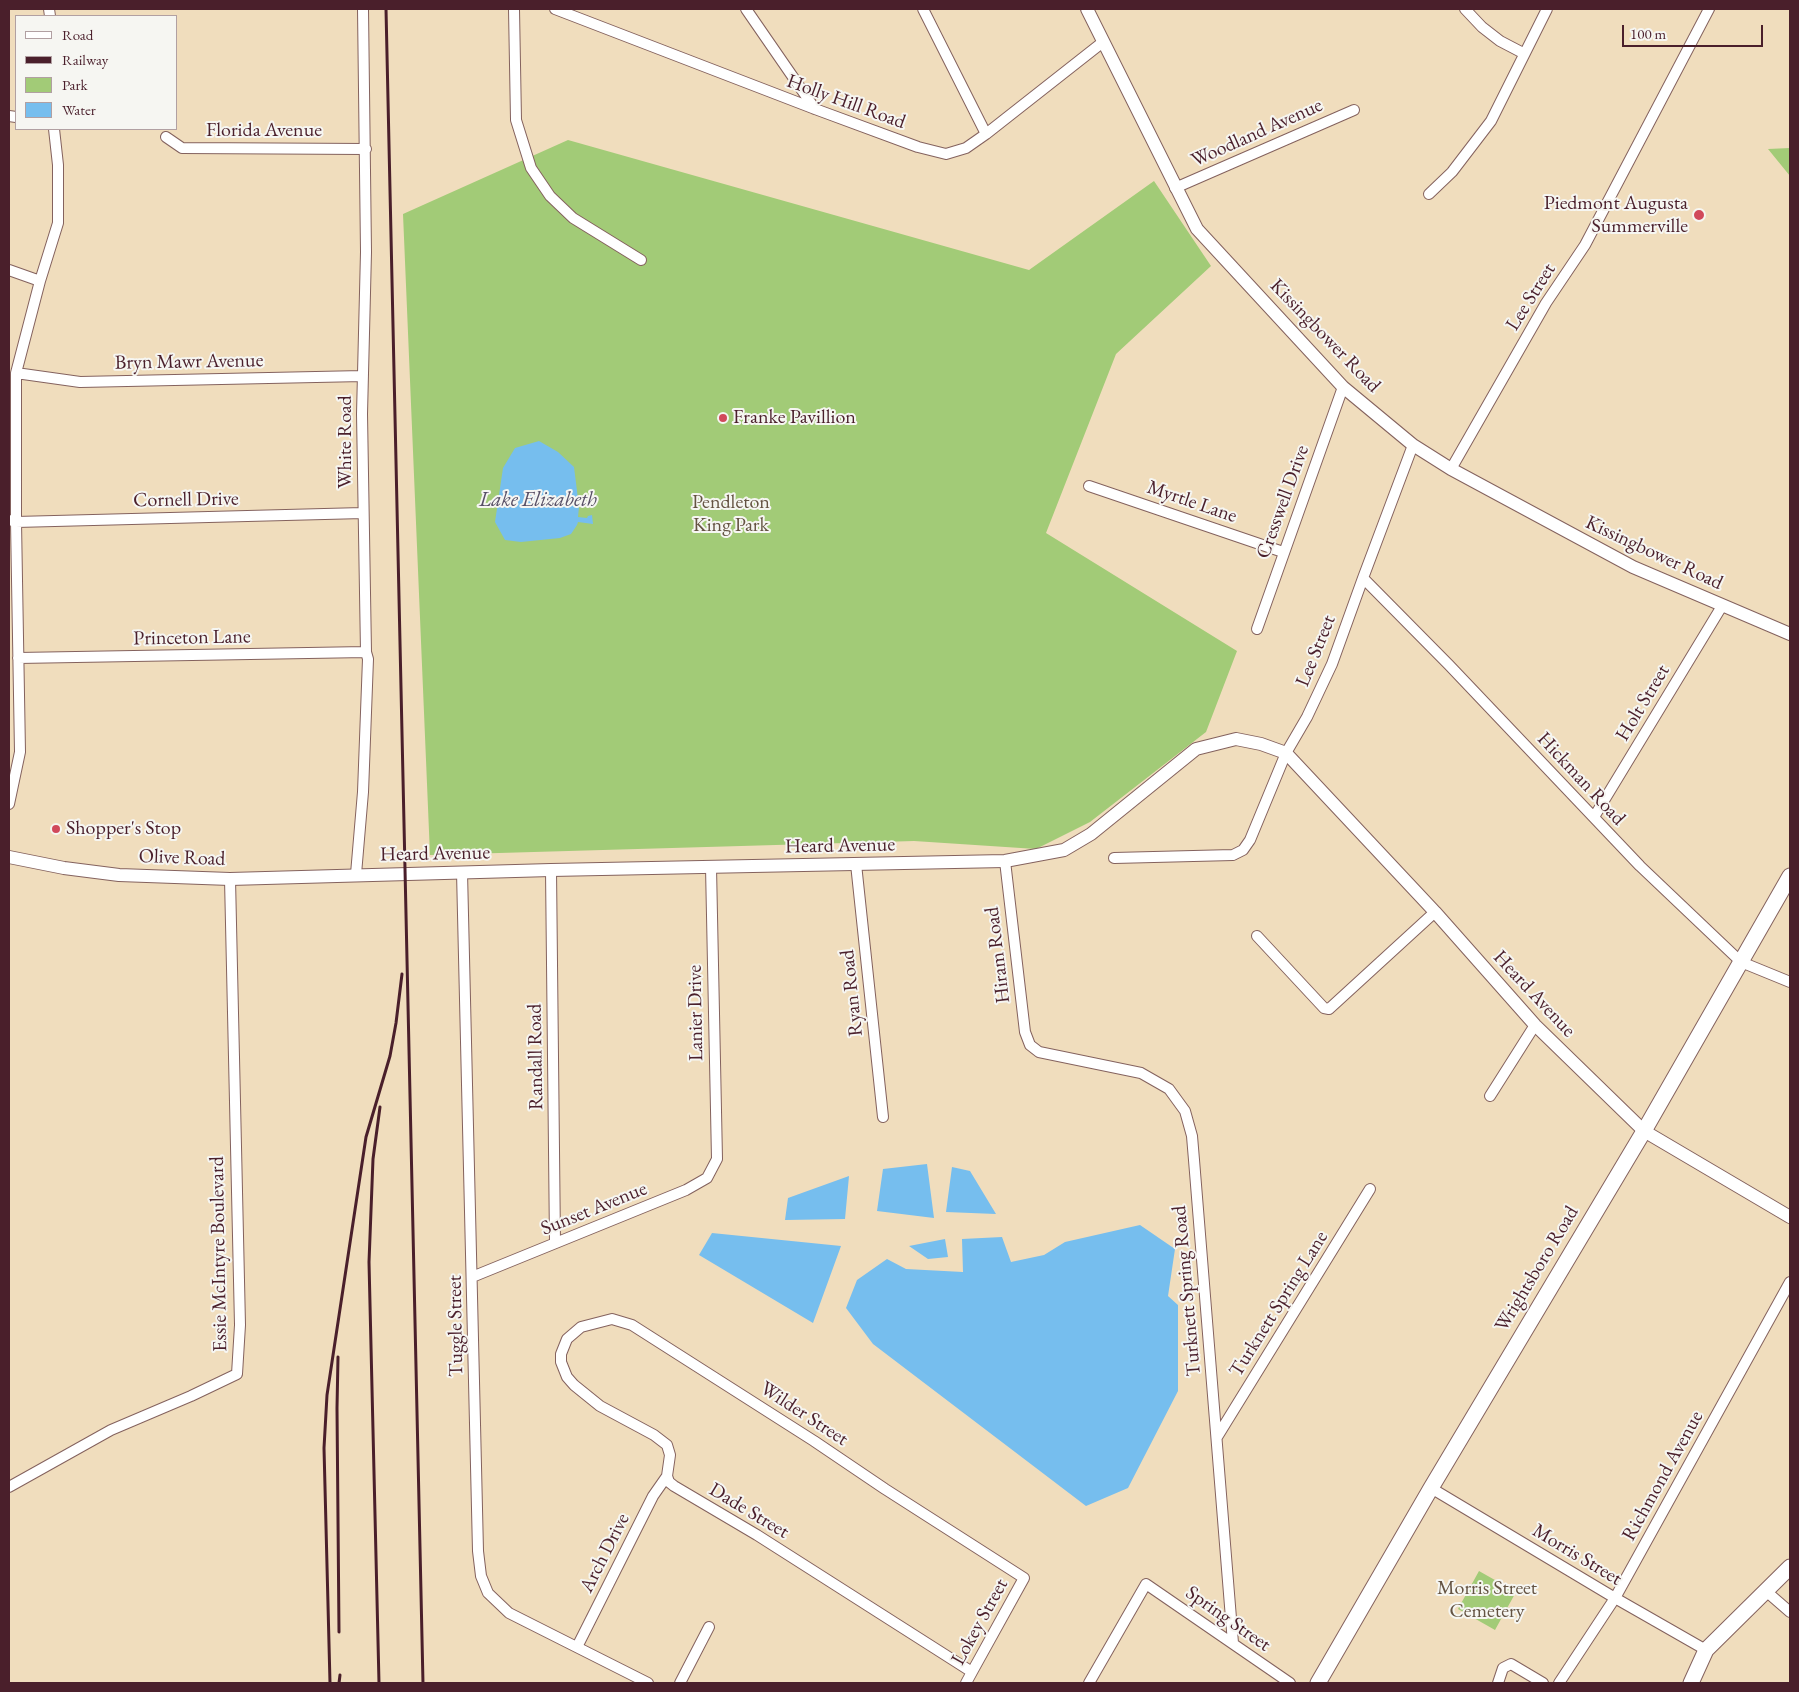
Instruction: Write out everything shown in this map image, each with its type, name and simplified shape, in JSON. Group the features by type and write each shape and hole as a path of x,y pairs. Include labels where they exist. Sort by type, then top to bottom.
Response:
{"main road":[{"name":"Wrightsboro Road","path":"1318,1683 1431,1488 1644,1131 1790,876"},
{"path":"1691,1683 1706,1650 1767,1592 1790,1567"}],"street":[{"name":"White Road","path":"356,874 363,792 368,659 366,652 363,514 366,148 363,9"},
{"path":"514,9 516,120 532,168 550,196 573,218 640,260"},
{"name":"Holly Hill Road","path":"555,9 815,109 918,147 946,154 966,148 986,134 1103,42"},
{"path":"746,9 815,109"},
{"path":"923,9 986,134"},
{"name":"Kissingbower Road","path":"1087,9 1197,229 1343,387 1413,445 1451,469 1633,567 1790,634"},
{"path":"1465,9 1488,32 1523,54"},
{"path":"1429,194 1452,172 1491,121 1547,9"},
{"name":"Lee Street","path":"1451,469 1546,303 1585,245 1709,9"},
{"name":"Woodland Avenue","path":"1175,188 1354,110"},
{"path":"9,804 20,752 12,521 16,373 40,281 58,223 58,165 54,130"},
{"name":"Florida Avenue","path":"166,137 182,148 366,148"},
{"path":"9,270 40,281"},
{"name":"Bryn Mawr Avenue","path":"16,373 80,382 363,376"},
{"name":"Cresswell Drive","path":"1257,628 1343,387"},
{"name":"Lee Street","path":"1286,753 1307,718 1332,664 1413,445"},
{"name":"Myrtle Lane","path":"1089,486 1283,552"},
{"name":"Cornell Drive","path":"12,521 363,514"},
{"name":"Hickman Road","path":"1363,578 1449,665 1640,866 1741,962 1790,982"},
{"name":"Holt Street","path":"1594,817 1722,606"},
{"name":"Princeton Lane","path":"18,658 366,652"},
{"name":"Heard Avenue","path":"356,874 1005,861 1064,850 1084,838 1196,748 1236,738 1286,753 1435,912 1535,1025 1644,1131 1790,1217"},
{"path":"1114,858 1233,855 1243,850 1250,840 1286,753"},
{"name":"Olive Road","path":"9,857 40,864 108,874 146,877 230,879 356,874"},
{"name":"Hiram Road","path":"1005,861 1025,1032 1030,1045"},
{"name":"Ryan Road","path":"856,864 883,1118"},
{"name":"Lanier Drive","path":"711,867 717,1159"},
{"name":"Randall Road","path":"551,870 555,1244"},
{"name":"Tuggle Street","path":"462,872 478,1551 481,1576 488,1593 509,1613 648,1683"},
{"name":"Essie McIntyre Boulevard","path":"9,1487 111,1430 237,1374 240,1325 230,879"},
{"path":"1257,936 1324,1008 1329,1009 1435,912"},
{"path":"1490,1096 1535,1025"},
{"name":"Turknett Spring Road","path":"1030,1045 1039,1052 1141,1073 1169,1089 1185,1111 1193,1144 1233,1643"},
{"name":"Sunset Avenue","path":"472,1277 686,1190 707,1178 717,1159"},
{"name":"Turknett Spring Lane","path":"1217,1437 1370,1189"},
{"name":"Richmond Avenue","path":"1559,1683 1615,1598 1790,1282"},
{"name":"Wilder Street","path":"667,1476 670,1455 667,1445 654,1435 600,1406 574,1385 563,1370 561,1362 563,1348 567,1339 581,1327 612,1319 632,1325 1024,1578"},
{"name":"Arch Drive","path":"577,1647 653,1496 667,1476"},
{"name":"Dade Street","path":"667,1476 669,1482 680,1491 757,1534 972,1672"},
{"name":"Morris Street","path":"1431,1488 1706,1650"},
{"name":"Lokey Street","path":"966,1683 1024,1578"},
{"name":"Spring Street","path":"1089,1683 1146,1584 1290,1683"},
{"path":"1767,1592 1790,1612"},
{"path":"680,1683 709,1626"},
{"path":"1498,1683 1503,1668 1511,1664 1542,1683"}],"green space":[{"name":"Pendleton King Park","path":"568,140 1029,270 1154,181 1211,266 1116,354 1046,533 1237,651 1206,732 1090,822 1036,849 914,841 430,855 403,214"},
{"path":"1790,148 1790,176 1768,149"},
{"name":"Morris Street Cemetery","path":"1479,1571 1516,1592 1495,1630 1458,1609"}],"water":[{"name":"Lake Elizabeth","path":"539,441 558,452 574,467 579,507 578,517 587,518 592,515 593,524 578,522 571,534 560,538 521,542 505,540 495,522 503,468 515,448"},
{"path":"927,1164 934,1218 877,1211 883,1169"},
{"path":"952,1167 970,1171 996,1214 946,1212"},
{"path":"849,1176 845,1219 785,1220 788,1198"},
{"path":"1140,1225 1175,1249 1168,1296 1178,1305 1178,1391 1128,1488 1086,1506 873,1344 846,1308 857,1280 887,1259 906,1269 963,1272 962,1239 1002,1237 1011,1262 1044,1255 1065,1242"},
{"path":"712,1233 841,1246 813,1323 699,1255"},
{"path":"945,1239 948,1257 928,1259 909,1246"}],"railway":[{"path":"386,9 423,1683"},
{"path":"330,1683 324,1448 327,1395 366,1137 390,1056 402,974"},
{"path":"379,1683 369,1262 373,1159 380,1107"},
{"path":"338,1357 339,1632"},
{"path":"339,1683 340,1675"}],"place":[{"name":"Piedmont Augusta Summerville","path":"1699,215"},
{"name":"Franke Pavillion","path":"723,418"},
{"name":"Shopper's Stop","path":"56,829"}]}
